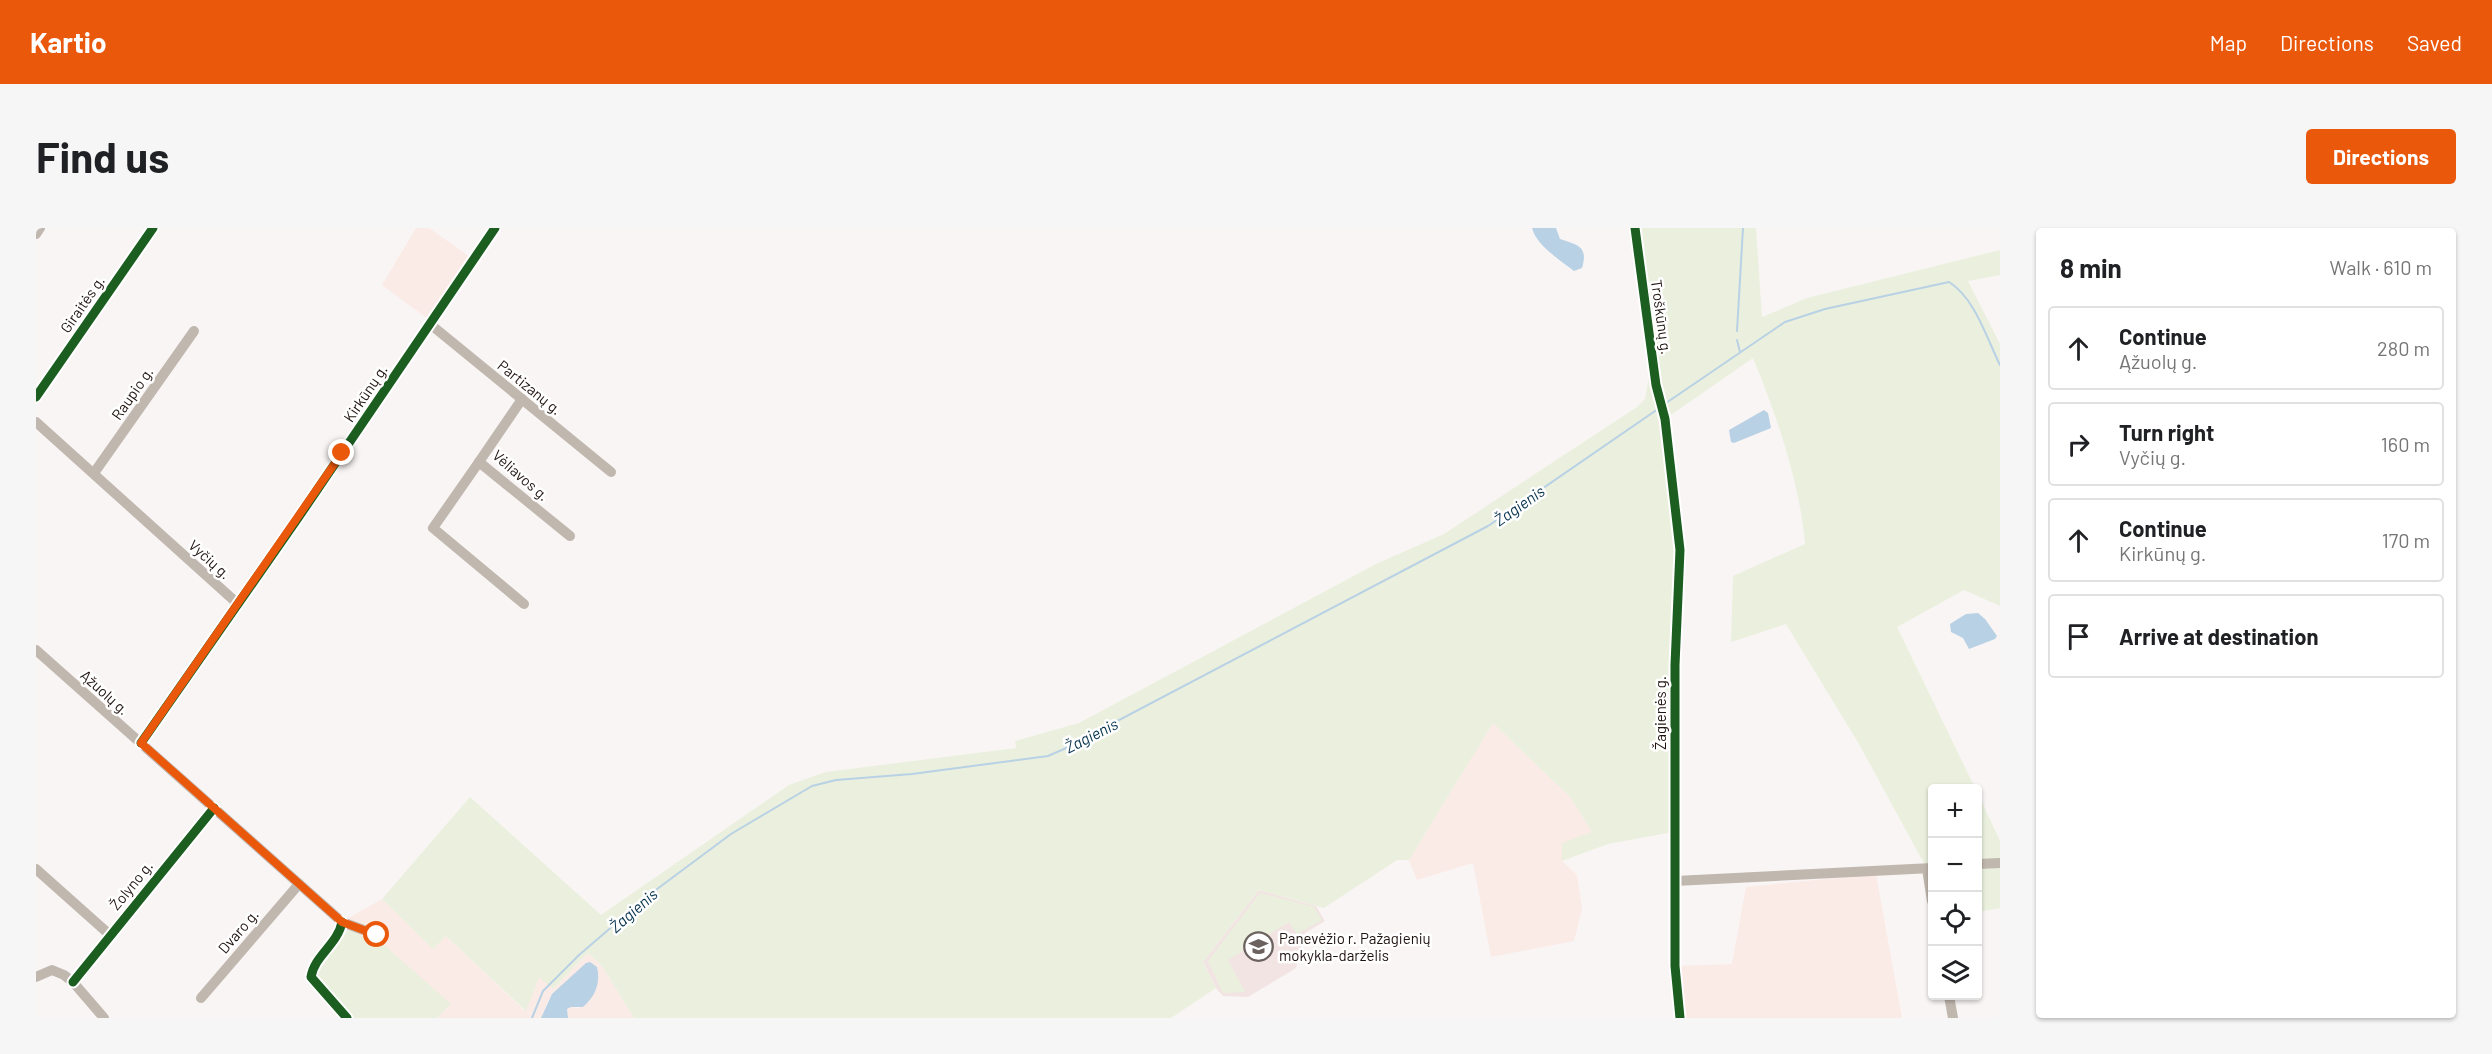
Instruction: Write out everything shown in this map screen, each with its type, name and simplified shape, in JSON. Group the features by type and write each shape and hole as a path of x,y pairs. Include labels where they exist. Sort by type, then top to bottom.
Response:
{"street":[{"path":"36,234 40,228"},
{"name":"Giraitės g.","path":"36,397 153,228"},
{"name":"Kirkūnų g.","path":"238,604 495,228"},
{"name":"Troškūnų g.","path":"1635,228 1656,385 1662,409"},
{"name":"Partizanų g.","path":"430,324 611,472"},
{"name":"Raupio g.","path":"94,473 194,331"},
{"name":"Vėliavos g.","path":"522,399 479,462 570,536"},
{"name":"Žagienės g.","path":"1662,409 1680,550 1675,665 1674,881 1675,966 1680,1018"},
{"name":"Vyčių g.","path":"36,422 238,604"},
{"path":"479,462 433,528 524,604"},
{"path":"141,743 238,604"},
{"name":"Ąžuolų g.","path":"36,650 342,922 377,935"},
{"name":"Žolyno g.","path":"73,982 214,808"},
{"path":"1982,864 2000,863"},
{"path":"36,869 110,935"},
{"path":"1674,881 1928,869"},
{"name":"Dvaro g.","path":"201,998 299,884"},
{"path":"342,922 340,933 313,969 311,977 347,1018"},
{"path":"36,977 44,972 56,970 73,982 104,1018"},
{"path":"1950,1000 1953,1018"}],"shaded area":[{"path":"416,228 429,228 473,259 431,321 382,285"},
{"path":"1493,723 1571,798 1592,832 1562,861 1577,875 1582,909 1574,941 1491,957 1473,863 1417,880 1409,860"},
{"path":"1876,874 1902,1018 1680,1018 1675,966 1732,964 1746,887"},
{"name":"Panevėžio r. Pažagienių mokykla-darželis","path":"1259,890 1316,906 1325,921 1305,933 1296,968 1248,997 1223,996 1216,988 1203,962"},
{"path":"382,899 433,949 446,936 525,1011 539,976 553,989 588,953 602,966 634,1018 568,1018 567,1009 579,1008 589,1002 597,988 549,999 541,1018 437,1018 451,1005 372,938 360,935 343,921"}],"green space":[{"path":"1628,228 1756,228 1762,317 1807,298 2000,250 2000,275 1968,281 2000,344 2000,606 1964,590 1897,627 1973,784 1928,784 1928,875 1927,869 1859,744 1786,624 1731,642 1733,576 1805,544 1798,497 1786,449 1753,358 1665,419 1678,559 1673,832 1608,844 1562,861 1562,843 1592,832 1571,798 1493,723 1409,860 1397,860 1324,908 1259,890 1203,962 1216,988 1171,1018 634,1018 602,966 588,953 553,989 539,977 526,1011 446,936 433,949 382,899 470,797 601,915 789,785 826,772 1016,748 1015,741 1079,723 1376,564 1444,534 1637,407 1645,399 1650,372"},
{"path":"1982,803 2000,841 2000,908 1982,911"},
{"path":"1260,893 1314,907 1322,920 1297,934 1289,922 1228,960 1245,992 1223,993 1208,961"},
{"path":"350,927 360,935 383,944 451,1004 437,1018 353,1018 316,975 319,966"}],"water":[{"path":"1532,228 1556,228 1560,239 1580,247 1584,255 1582,268 1574,271 1556,257 1538,240"},
{"path":"1764,410 1768,413 1771,428 1734,443 1731,442 1729,430"},
{"path":"1978,613 1997,636 1995,639 1969,649 1963,638 1951,632 1950,624 1966,614"},
{"path":"590,962 597,967 598,979 594,994 587,1003 583,1007 567,1009 568,1018 541,1018 552,994 586,963"}],"waterway":[{"path":"1737,331 1743,228"},
{"name":"Žagienis","path":"1666,403 1785,322 1825,309 1949,282 1958,289 1973,308 2000,365"},
{"path":"1737,340 1740,352"},
{"name":"Žagienis","path":"532,1018 543,991 579,955 649,895 731,834 812,786 836,780 912,774 1048,756 1064,749 1488,526 1658,409"}],"cycle path":[{"path":"36,397 153,228"},
{"path":"141,743 298,518 495,228"},
{"path":"1635,228 1656,385 1665,419 1680,550 1675,665 1675,966 1680,1018"},
{"path":"73,982 214,808"},
{"path":"342,922 340,930 317,963 311,977 347,1018"}],"place":[{"name":"Panevėžio r. Pažagienių mokykla-darželis","path":"1258,947"}],"route":[{"path":"342,453 141,743 342,922 377,935"}]}
